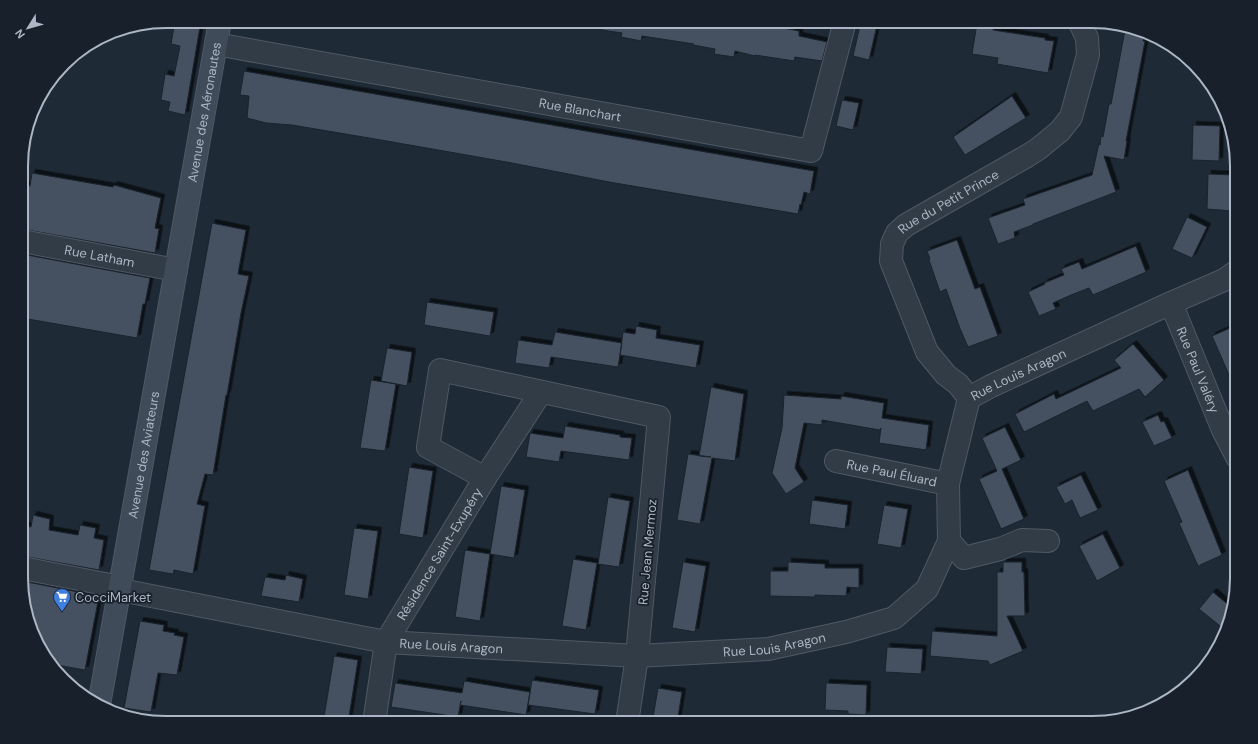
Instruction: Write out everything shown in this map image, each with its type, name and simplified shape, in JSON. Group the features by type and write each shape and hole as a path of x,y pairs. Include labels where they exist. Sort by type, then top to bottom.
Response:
{"street":[{"name":"Avenue des Aéronautes","path":"188,204 219,28"},
{"name":"Rue Blanchart","path":"216,44 811,151 843,28"},
{"name":"Rue du Petit Prince","path":"969,398 958,384 946,375 927,352 891,261 892,244 897,233 906,225 1038,149 1060,131 1071,117 1088,55 1087,38 1082,28"},
{"name":"Avenue des Aviateurs","path":"100,699 188,204"},
{"name":"Rue Latham","path":"28,242 176,270"},
{"name":"Rue Louis Aragon","path":"28,569 110,585 131,592 386,642 638,656 768,649 846,632 894,618 927,589 949,540 948,484 969,398 991,386 1224,280 1230,276"},
{"name":"Rue Paul Valéry","path":"1171,303 1230,427"},
{"name":"Résidence Saint-Exupéry","path":"485,478 428,447 440,370 624,410"},
{"name":"Résidence Saint-Exupéry","path":"375,716 386,642 485,478 541,392"},
{"name":"Rue Jean Mermoz","path":"624,410 659,417 638,656 628,716"},
{"name":"Rue Paul Éluard","path":"836,461 948,484"},
{"path":"949,540 964,558 1000,549 1022,540 1048,542"}],"building":[{"path":"174,28 200,28 185,115 168,111 170,102 161,100 165,74 174,76 180,46 171,44"},
{"path":"602,28 784,28 799,31 799,36 827,42 822,61 795,57 794,61 755,56 735,51 734,57 714,54 715,49 693,45 694,44 642,36 641,41 621,37 622,33 602,30"},
{"path":"859,28 876,28 869,60 853,56"},
{"path":"976,28 993,28 993,30 1045,38 1045,40 1054,41 1048,73 997,64 998,58 972,54"},
{"path":"1125,32 1144,38 1143,41 1145,41 1126,141 1124,160 1104,156 1116,192 1014,232 1015,238 998,244 988,218 1025,205 1023,199 1092,175 1101,136 1103,137 1109,104 1111,104"},
{"path":"244,71 814,171 810,194 804,192 798,214 609,182 381,140 292,125 266,123 247,118 249,96 240,95"},
{"path":"1012,96 1026,118 965,155 953,137"},
{"path":"842,100 859,103 853,130 836,126"},
{"path":"1193,125 1220,126 1219,161 1192,160"},
{"path":"32,173 113,187 114,185 161,198 155,228 159,229 155,253 28,230 28,186 30,186"},
{"path":"1208,174 1230,175 1230,211 1207,209"},
{"path":"1187,217 1207,227 1192,258 1172,249"},
{"path":"212,223 246,230 238,274 249,276 226,395 213,475 205,474 197,504 205,506 193,574 174,570 173,574 149,570"},
{"path":"957,240 975,289 980,287 998,336 968,347 946,289 940,292 927,251"},
{"path":"1136,246 1146,272 1093,295 1089,288 1071,295 1053,303 1056,309 1039,316 1028,292 1045,284 1044,283 1064,275 1061,269 1079,262 1082,269"},
{"path":"28,255 150,278 145,304 143,304 137,338 28,319"},
{"path":"427,302 494,312 490,336 424,325"},
{"path":"636,326 657,330 656,338 700,345 696,368 620,355 623,332 635,334"},
{"path":"1230,328 1230,377 1212,336"},
{"path":"555,332 622,343 618,367 551,357 549,368 515,363 518,340 552,345"},
{"path":"1133,344 1164,380 1145,397 1139,389 1093,411 1087,401 1024,432 1015,414 1054,394 1056,399 1121,368 1114,360"},
{"path":"387,348 412,352 407,386 381,381"},
{"path":"371,380 396,384 385,451 360,448"},
{"path":"711,387 744,394 735,461 712,458 700,524 677,520 688,454 699,455"},
{"path":"784,395 841,399 841,396 884,403 882,418 929,425 926,450 879,443 881,428 880,430 822,420 822,425 804,423 795,468 804,482 786,494 772,473 782,428"},
{"path":"1158,415 1161,422 1164,421 1172,438 1154,446 1142,422"},
{"path":"565,426 632,438 629,460 561,451 559,462 526,457 530,433 563,438"},
{"path":"1005,427 1021,460 1002,469 1024,519 1001,529 979,479 997,471 982,438"},
{"path":"409,467 433,471 423,538 399,534"},
{"path":"1188,470 1222,555 1198,566 1179,523 1182,522 1164,481"},
{"path":"1081,475 1098,510 1080,518 1072,500 1065,504 1056,487"},
{"path":"501,486 525,490 514,558 490,554"},
{"path":"608,497 630,501 619,567 598,564"},
{"path":"812,500 848,505 845,529 809,524"},
{"path":"884,505 908,509 901,548 877,544"},
{"path":"33,515 50,519 49,530 78,535 80,525 96,528 94,538 104,540 99,570 28,557 28,526 31,527"},
{"path":"354,528 378,531 368,599 344,595"},
{"path":"1103,534 1120,568 1097,581 1079,546"},
{"path":"465,550 490,554 480,621 455,617"},
{"path":"573,559 597,563 586,630 562,626"},
{"path":"683,562 706,566 695,632 672,628"},
{"path":"788,562 825,564 825,568 859,568 859,588 847,587 846,596 770,596 770,571 788,571"},
{"path":"1003,562 1022,562 1022,572 1024,572 1025,616 1007,616 1023,651 990,665 988,661 930,656 932,631 997,636 997,572 1003,572"},
{"path":"286,575 303,579 299,602 261,596 265,577 285,580"},
{"path":"28,582 99,596 85,670 59,665 51,655 35,623 29,596"},
{"path":"1213,592 1227,604 1221,627 1199,609"},
{"path":"140,621 164,625 163,631 175,633 174,635 184,637 177,675 158,673 151,712 124,708"},
{"path":"887,647 923,649 921,674 885,672"},
{"path":"334,656 358,660 349,716 324,716"},
{"path":"532,680 599,690 595,714 528,705"},
{"path":"464,681 530,692 526,715 460,705 458,716 391,707 395,683 462,693"},
{"path":"826,683 867,685 866,715 848,714 848,711 825,710"},
{"path":"658,688 682,692 678,716 653,716"}],"place":[{"name":"CocciMarket","path":"62,612"}]}
